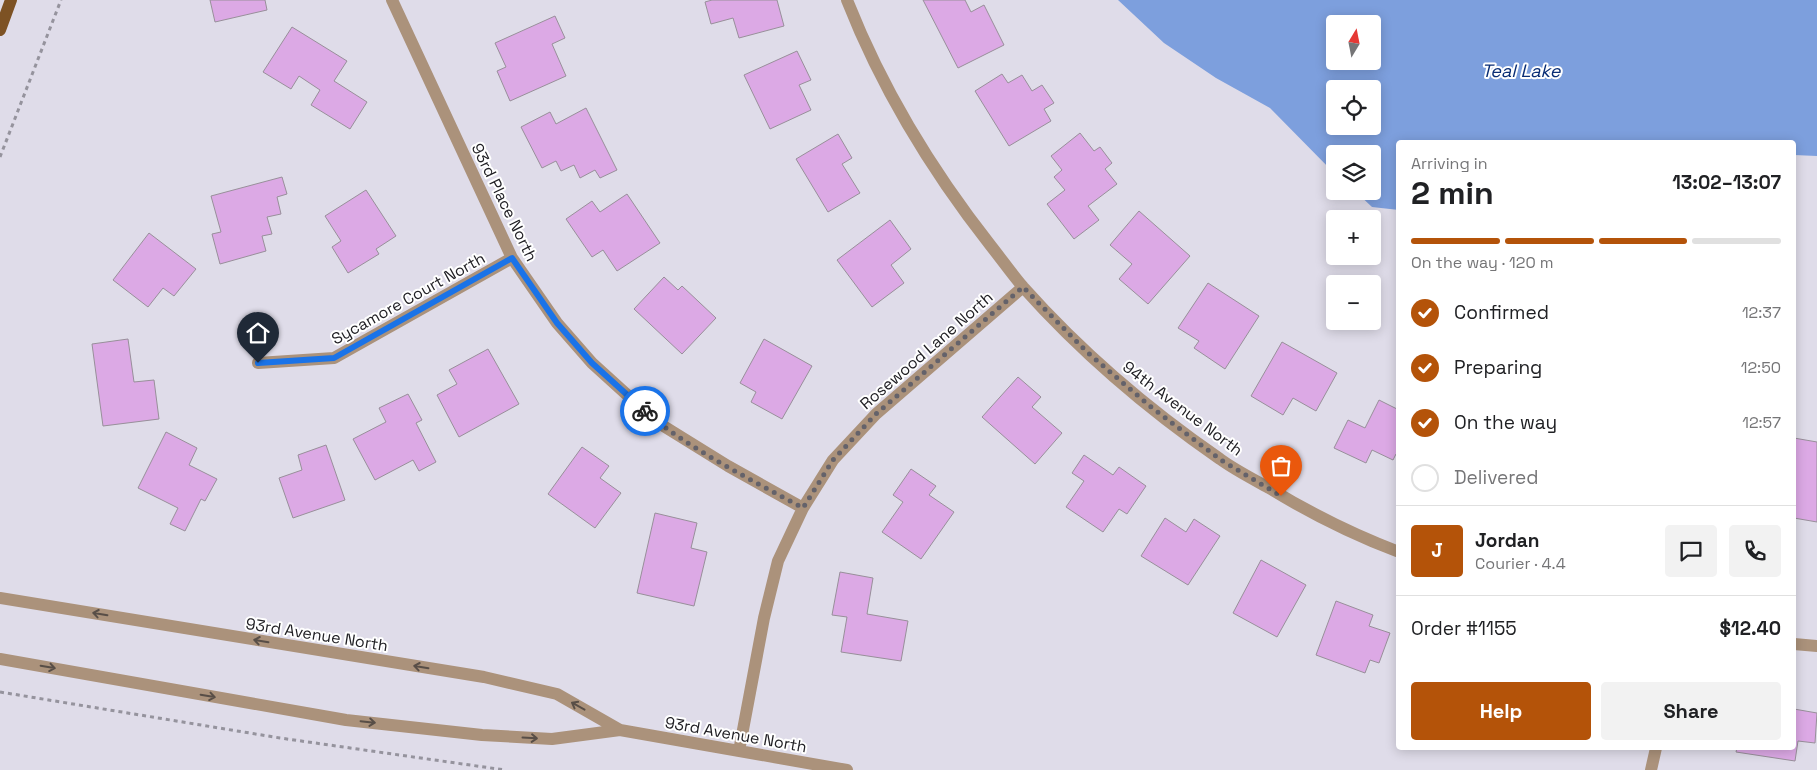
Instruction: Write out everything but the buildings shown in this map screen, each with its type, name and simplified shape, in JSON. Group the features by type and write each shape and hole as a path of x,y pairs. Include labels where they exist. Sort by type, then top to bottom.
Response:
{"main road":[{"path":"0,30 11,0"}],"street":[{"name":"93rd Place North","path":"392,0 512,258 557,323 592,363 657,422 699,449 803,508"},
{"path":"847,0 858,28 909,128 964,212 1023,287"},
{"name":"Sycamore Court North","path":"258,363 334,358 512,258"},
{"name":"Rosewood Lane North","path":"739,752 766,608 778,561 803,508 833,460 876,414 1023,287"},
{"name":"94th Avenue North","path":"1023,287 1087,352 1151,407 1221,460 1296,504 1396,551"},
{"name":"93rd Avenue North","path":"0,598 484,677 557,694 620,730"},
{"path":"1796,644 1817,646"},
{"name":"93rd Avenue North","path":"0,659 356,721 482,735 552,739 620,730 847,770"},
{"path":"1651,770 1656,750"}],"path":[{"path":"0,157 61,0"},
{"path":"0,692 280,738 505,770"}],"water":[{"name":"Teal Lake","path":"1118,0 1817,0 1817,156 1796,155 1796,140 1396,140 1396,210 1372,207 1365,200 1381,200 1381,145 1326,145 1326,165 1270,108 1216,78 1164,43"}],"way so far":[{"path":"645,411 657,422 692,445 803,508 833,460 876,414 1023,287 1087,352 1151,407 1221,460 1281,496"}],"route":[{"path":"258,363 334,358 512,258 557,323 592,363 645,411"}]}
